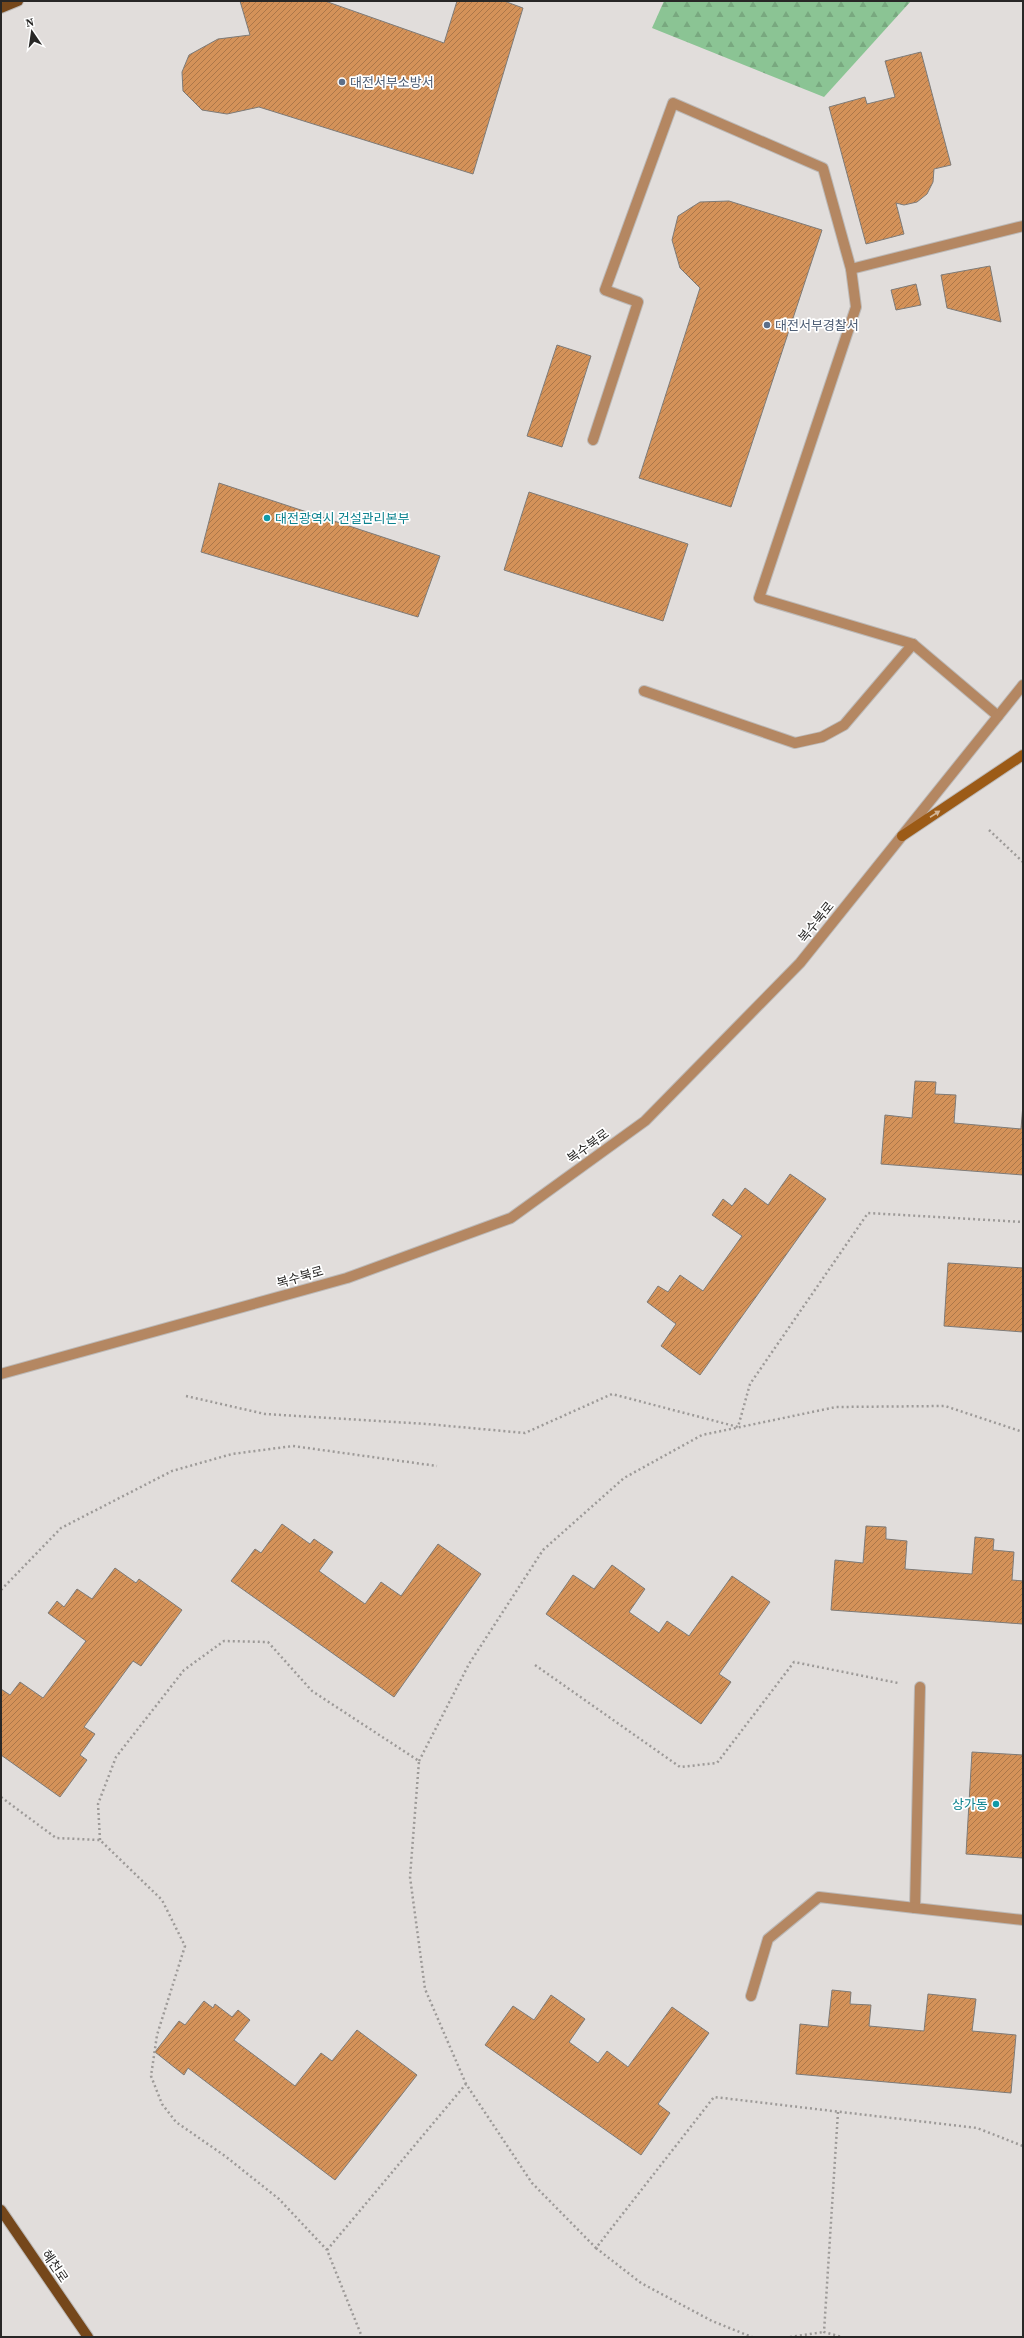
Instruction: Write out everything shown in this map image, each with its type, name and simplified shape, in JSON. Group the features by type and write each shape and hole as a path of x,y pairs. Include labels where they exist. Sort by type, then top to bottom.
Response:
{"main road":[{"path":"1,8 18,1"},
{"path":"902,836 1023,755"},
{"name":"혜천로","path":"1,2210 88,2337"}],"street":[{"path":"593,440 638,302 605,290 673,103 823,168 851,269 856,307 759,598 913,644 998,716"},
{"path":"851,269 1023,226"},
{"path":"644,691 795,743 822,737 844,725 913,644"},
{"name":"복수북로","path":"1,1374 347,1278 511,1218 645,1121 800,964 1023,685"},
{"path":"915,1908 920,1687"},
{"path":"751,1996 768,1938 819,1896 1023,1920"}],"path":[{"path":"989,830 1023,862"},
{"path":"738,1428 750,1384 868,1213 1023,1222"},
{"path":"186,1396 266,1414 427,1424 525,1433 612,1394 738,1428"},
{"path":"752,2337 712,2321 641,2283 596,2248 532,2183 466,2084 425,1989 410,1877 419,1761 469,1664 543,1550 624,1478 702,1435 836,1407 945,1406 1023,1432"},
{"path":"1,1590 61,1528 172,1471 232,1454 293,1446 437,1466"},
{"path":"100,1840 98,1804 116,1757 184,1670 224,1641 268,1642 312,1691 419,1761"},
{"path":"535,1665 680,1767 717,1763 794,1662 920,1687"},
{"path":"1,1797 56,1838 100,1840 162,1900 185,1946 157,2035 150,2076 162,2104 176,2122 225,2156 279,2199 327,2250 362,2337"},
{"path":"327,2250 466,2084"},
{"path":"596,2248 714,2097 977,2128 1023,2146"},
{"path":"824,2332 838,2112"},
{"path":"790,2337 824,2332 842,2337"}],"green space":[{"path":"664,1 911,1 824,97 652,28"}],"building":[{"name":"대전서부소방서","path":"240,1 325,1 444,43 457,1 504,1 523,8 473,174 259,107 227,114 202,110 183,91 182,72 189,55 218,39 250,35"},
{"path":"921,52 951,165 934,169 933,182 927,194 917,202 904,205 896,203 904,234 866,244 829,107 865,97 867,104 895,97 885,61"},
{"path":"729,201 822,230 731,507 639,478 700,288 680,268 672,240 678,216 700,202"},
{"path":"990,266 1001,322 947,308 941,275"},
{"path":"916,284 921,305 896,310 891,290"},
{"path":"557,345 591,356 562,447 527,436"},
{"name":"대전광역시 건설관리본부","path":"219,483 440,556 418,617 201,552"},
{"path":"529,492 688,544 663,621 504,570"},
{"path":"915,1081 936,1082 935,1094 956,1095 954,1123 1021,1129 1023,1104 1023,1175 881,1164 885,1115 912,1118"},
{"path":"790,1174 826,1199 700,1375 661,1346 676,1324 647,1302 658,1286 668,1292 680,1275 703,1291 742,1236 712,1215 723,1199 732,1206 745,1188 768,1205"},
{"path":"948,1263 1023,1268 1023,1332 944,1326"},
{"path":"282,1524 310,1544 314,1539 333,1552 319,1571 365,1604 381,1582 401,1596 438,1544 481,1574 394,1697 231,1581 255,1549 261,1553"},
{"path":"866,1526 886,1527 886,1539 907,1541 905,1569 972,1574 975,1537 994,1539 993,1550 1014,1552 1012,1580 1023,1581 1023,1624 831,1610 835,1560 863,1563"},
{"path":"612,1565 645,1589 629,1612 659,1633 667,1621 689,1636 732,1576 770,1602 719,1674 731,1682 701,1724 546,1614 573,1575 594,1589"},
{"path":"115,1568 136,1583 139,1579 182,1610 141,1666 133,1661 84,1727 95,1734 80,1755 87,1760 60,1797 1,1755 1,1689 10,1695 20,1682 43,1698 86,1641 48,1613 57,1601 64,1607 77,1589 92,1599"},
{"name":"상가동","path":"972,1752 1023,1755 1023,1858 966,1854"},
{"path":"832,1990 851,1992 850,2004 871,2005 869,2026 924,2031 928,1994 976,1999 972,2031 1016,2035 1011,2093 796,2074 800,2024 828,2027"},
{"path":"551,1995 585,2019 569,2042 598,2063 607,2051 628,2067 672,2007 709,2033 658,2104 670,2113 641,2155 485,2045 513,2006 534,2020"},
{"path":"204,2001 213,2008 215,2004 232,2017 238,2010 250,2020 234,2040 295,2086 321,2053 332,2061 357,2030 417,2075 335,2180 188,2068 184,2075 155,2052 179,2021 185,2025"}],"place":[{"name":"대전서부소방서","path":"342,82"},
{"name":"대전서부경찰서","path":"767,325"},
{"name":"대전광역시 건설관리본부","path":"267,518"},
{"name":"상가동","path":"996,1804"}]}
